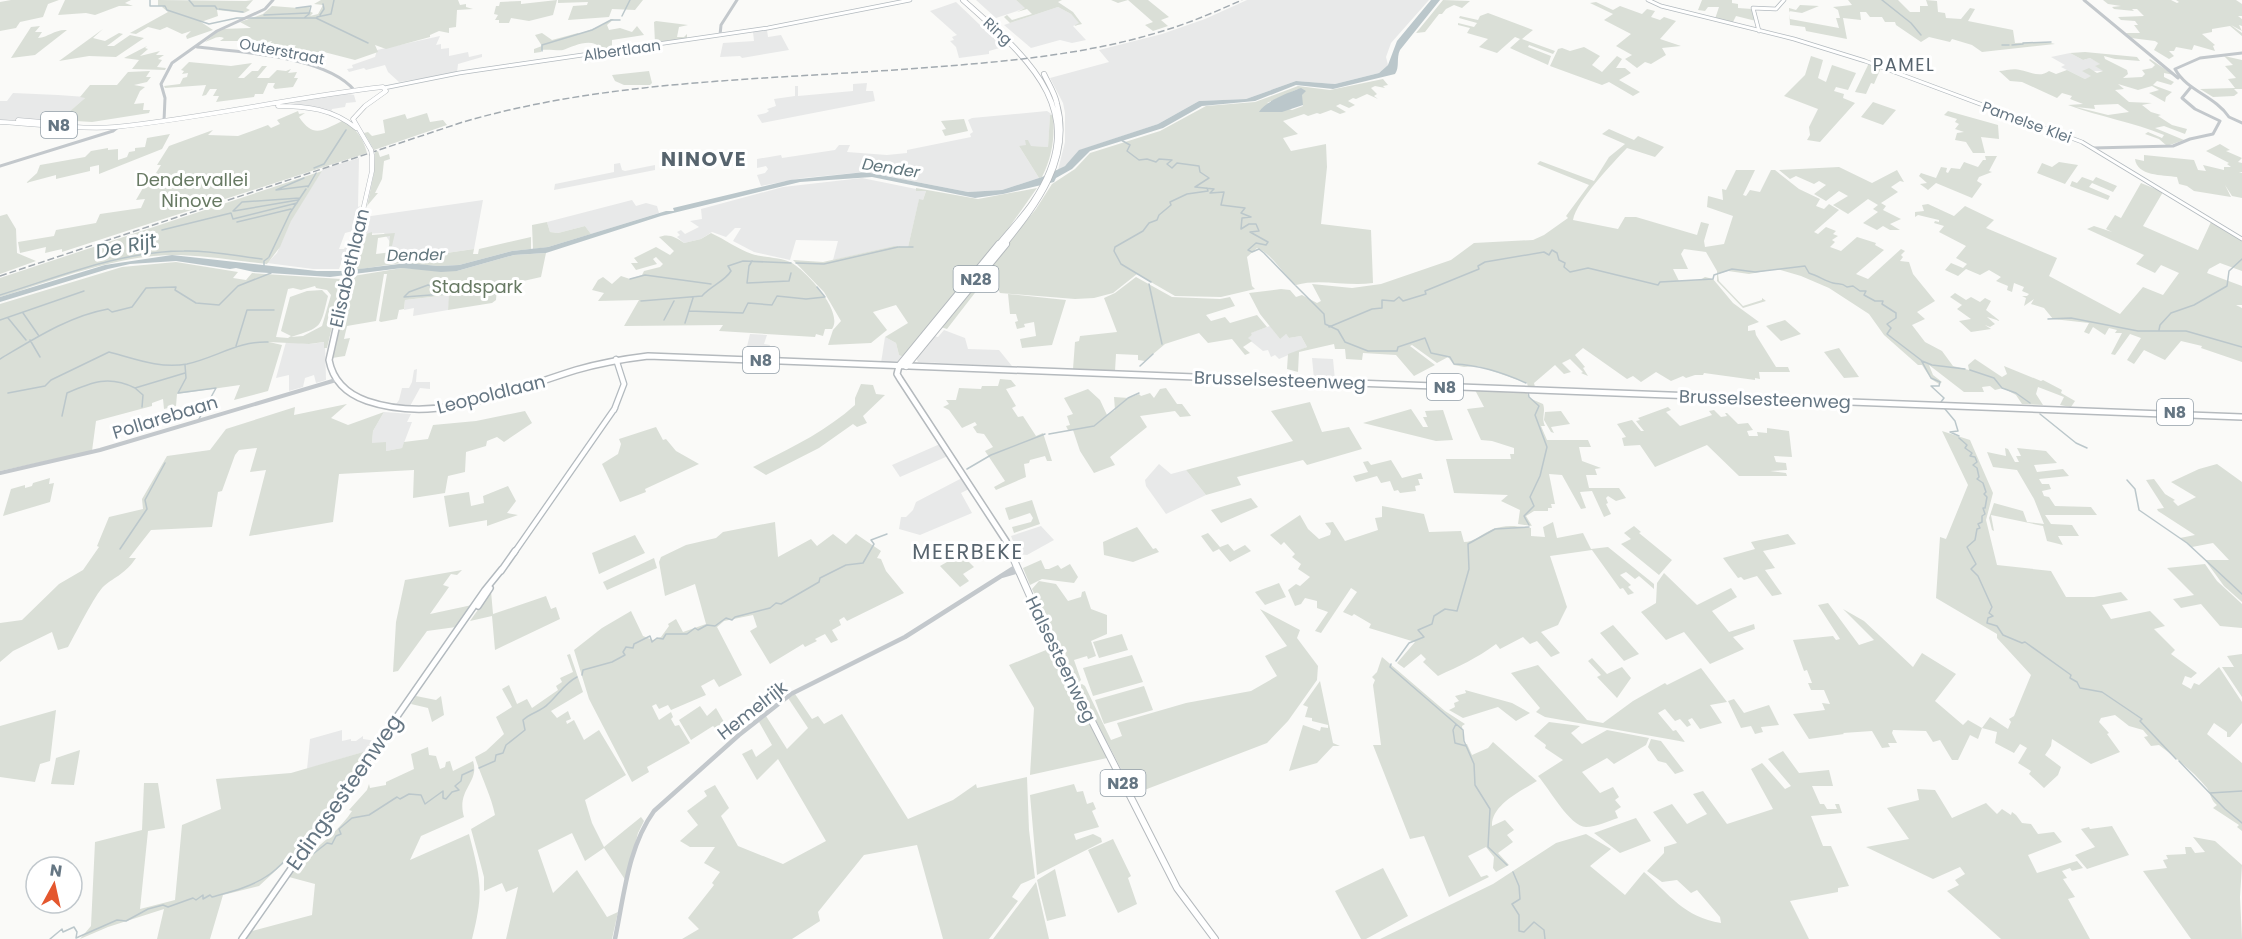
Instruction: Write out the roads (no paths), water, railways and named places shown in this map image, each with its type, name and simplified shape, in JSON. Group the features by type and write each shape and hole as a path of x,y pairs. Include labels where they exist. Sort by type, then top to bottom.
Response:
{"highway":[{"name":"Ring","path":"902,366 1029,214 1054,166 1062,140 1060,112 1051,86 1034,63 962,1"}],"main road":[{"name":"Albertlaan","path":"354,117 382,94 410,83 463,73 720,36 910,0"},
{"name":"Pamelse Klei","path":"1648,0 1660,6 1794,39 1865,61 2093,148 2242,239"},
{"path":"1759,31 1753,8 1776,9 1784,0"},
{"name":"Albertlaan","path":"355,91 384,88 463,73"},
{"path":"382,94 386,91 384,88"},
{"name":"N8","path":"256,108 323,93 355,91"},
{"path":"294,99 290,103 297,105"},
{"name":"N8","path":"0,122 118,126 297,105"},
{"name":"Elisabethlaan","path":"297,105 326,110 344,118 362,134"},
{"name":"Elisabethlaan","path":"336,380 330,369 330,354 372,171 371,152 353,120 354,117 344,118"},
{"path":"23,124 28,120"},
{"name":"N8","path":"0,122 28,120 35,123"},
{"name":"Brusselsesteenweg","path":"616,359 648,356 2242,416"},
{"name":"Leopoldlaan","path":"336,380 349,393 364,401 396,410 427,410 467,403 616,359"},
{"name":"Edingsesteenweg","path":"242,939 576,463 583,457 615,408 623,390 623,373 616,359"},
{"name":"Halsesteenweg","path":"902,366 897,374 1006,542 1041,621 1177,888 1215,939"}],"street":[{"path":"164,121 165,98 161,84 172,63 217,31 265,9 273,0"},
{"path":"720,36 721,25 737,0"},
{"path":"2085,0 2153,58 2190,86 2199,89 2217,102 2228,115 2242,123"},
{"name":"Outerstraat","path":"196,47 261,56 315,67 344,78 355,87 355,91"},
{"path":"2190,86 2176,72 2176,67 2200,58 2242,53"},
{"path":"2190,86 2182,98 2193,108 2220,121"},
{"path":"156,122 163,114"},
{"path":"2093,148 2176,146 2190,139 2213,134 2220,121 2228,115"},
{"path":"0,166 113,130 118,126"},
{"name":"Pollarebaan","path":"0,473 96,451 336,380"},
{"name":"Hemelrijk","path":"615,939 638,842 649,816 654,811 739,735 791,694 905,637 995,579 1018,568"}],"waterway":[{"path":"150,0 150,6 165,6 167,10 209,24 237,18 304,18"},
{"path":"189,0 194,6 215,6 217,9"},
{"path":"317,17 331,14 334,0"},
{"path":"622,16 630,0"},
{"path":"1882,0 1911,23 1921,35"},
{"path":"320,15 324,9 323,4"},
{"path":"296,8 311,6 309,14 304,18"},
{"path":"219,9 243,12"},
{"path":"264,15 308,13"},
{"path":"304,18 316,18 368,43"},
{"path":"542,51 542,45 592,30 611,20 620,20"},
{"path":"2023,43 2051,42"},
{"path":"2012,45 2023,44"},
{"path":"2002,45 2009,45"},
{"path":"314,168 324,164 346,130"},
{"path":"1121,140 1130,145 1127,151 1139,160 1147,159 1156,162 1159,159 1172,160 1167,164 1172,168 1177,163 1199,166 1200,172 1209,178 1195,187 1207,188"},
{"path":"308,187 316,173"},
{"path":"304,178 276,190 308,186"},
{"path":"1151,282 1121,264 1114,251 1115,247 1143,231 1149,223 1157,220 1159,215 1171,205 1170,202 1187,194 1208,191 1207,188"},
{"path":"1207,188 1214,189 1210,193 1224,192 1221,205 1245,208 1241,213 1251,217 1242,218 1241,229 1249,224 1256,224 1259,231 1250,232 1268,242 1266,245 1256,243 1248,250 1252,252 1259,249 1295,285"},
{"path":"300,198 306,189"},
{"path":"233,211 242,202 300,198"},
{"path":"297,203 300,198"},
{"path":"234,211 298,200"},
{"path":"162,230 231,213 233,219 297,203"},
{"path":"269,257 297,203"},
{"path":"237,222 291,209"},
{"path":"796,263 824,264 898,247"},
{"path":"899,247 913,247"},
{"path":"1330,326 1372,309 1382,308 1382,300 1394,301 1399,297 1403,301 1426,294 1425,291 1479,269 1478,266 1485,262 1544,252 1549,255 1552,250 1557,253 1559,260 1565,263 1564,267 1570,272 1588,268 1658,285 1660,282 1713,279 1714,275 1732,269 1755,272 1805,266 1809,273 1835,284 1853,286 1860,291 1866,291 1864,295 1875,301 1883,301 1882,304 1896,313 1896,318 1887,324 1891,328 1887,334 1921,360 1931,378 1940,382 1939,386 1931,386 1944,398 1941,402"},
{"name":"De Rijt","path":"0,295 90,266 137,255 194,251 262,259"},
{"name":"De Rijt","path":"264,267 264,261 268,258"},
{"path":"2159,330 2160,325 2171,313 2194,305 2227,286 2229,271 2242,259"},
{"path":"641,301 702,296 728,275 731,271 728,266 743,261 752,261"},
{"path":"752,261 791,263"},
{"path":"752,261 747,283 789,281 791,273"},
{"path":"31,341 79,317 108,309 112,312 132,307 146,288 176,287 175,290 196,303 219,305 238,286 271,273"},
{"path":"630,279 645,275 711,284"},
{"path":"1149,284 1162,344"},
{"path":"428,285 436,287 444,294 404,297 409,292 428,285"},
{"path":"1296,286 1324,314 1325,324 1330,326"},
{"path":"689,311 743,313 748,303 772,305 777,296 806,299 825,297 817,287"},
{"path":"0,320 84,291"},
{"path":"685,323 693,298"},
{"path":"664,320 674,301"},
{"path":"236,346 247,310 274,310"},
{"path":"23,313 39,336"},
{"path":"8,318 26,340"},
{"path":"2048,319 2071,318 2138,331 2186,331 2242,347"},
{"path":"1330,326 1338,330 1345,342 1368,351 1397,351 1398,347 1425,338 1431,353 1450,357 1454,364 1491,370 1526,383"},
{"path":"0,359 31,341"},
{"path":"31,341 40,357"},
{"path":"8,393 45,386 51,380 109,352 148,362 177,365 187,364 247,344 268,342"},
{"path":"1140,366 1153,354"},
{"path":"1922,361 1932,365 1965,369"},
{"path":"185,365 186,378 178,393 216,388 199,419"},
{"path":"1970,370 1994,378 2002,388 2016,393 2030,403"},
{"path":"135,388 185,373"},
{"path":"62,416 67,393 85,386 109,381 135,388"},
{"path":"135,388 143,395 142,407"},
{"path":"1528,392 1529,397 1539,406 1535,415 1547,447 1540,476 1530,497 1534,506 1524,516 1529,525"},
{"path":"1128,398 1139,393"},
{"path":"1049,434 1094,426 1127,399"},
{"path":"1945,409 1955,421 1958,431 1950,432 1959,436"},
{"path":"2040,414 2076,443 2087,448"},
{"path":"967,469 991,455 1045,434"},
{"path":"1959,438 1967,445 1965,448 1972,453 1970,456 1975,457 1977,462 1973,465 1977,468 1979,477 1977,479 1983,483 1986,492 1984,494 1987,497 1985,508 1983,508 1985,514 1982,516 1982,522 1978,524 1980,528 1977,529 1975,540 1967,547 1976,564 1971,569 1978,576 1992,607 1989,613 1993,616 1988,618 1987,623 1997,626 2003,635 2022,643 2025,642 2071,675 2070,678 2077,682 2080,688 2102,692 2142,719 2140,721 2176,759"},
{"path":"120,549 147,509 145,500 165,463"},
{"path":"2127,480 2135,489 2139,510 2187,543 2242,594"},
{"path":"1396,661 1409,643 1424,637 1418,630 1432,624 1434,616 1445,609 1457,611 1469,569 1468,544 1495,529 1529,527"},
{"path":"582,675 583,670 612,662 625,655 623,652 626,647 633,648 634,644 650,636 652,642 657,638 663,639 666,634 687,634 695,628 698,630 707,625 715,626 726,618 732,620 735,617 770,608 776,603 781,604 819,582 820,578 846,565 863,563 874,544 871,540 887,534"},
{"path":"1391,664 1390,667 1463,730 1464,741 1474,764 1475,785 1490,809 1488,847 1507,865"},
{"path":"479,768 495,761 496,755 503,753 506,745 525,730 523,720 545,706 577,677"},
{"path":"1456,724 1453,730 1455,743 1466,746"},
{"path":"2179,761 2225,809 2242,823"},
{"path":"305,853 313,854 327,843 332,844 336,836 341,834 339,829 352,818 369,815 397,797 400,799 409,794 421,795 425,804 443,791 443,798 446,799 452,792 459,790 455,786 461,781 462,775 473,770"},
{"path":"2210,793 2242,791"},
{"path":"50,939 62,929 63,932 74,927 77,932 76,938 117,920 126,921 148,909 163,905 168,907 193,898 196,900 203,895 203,899 210,895 212,897 240,889 261,880 298,853"},
{"path":"1513,872 1519,886 1520,899 1512,904 1519,915 1519,931 1524,932 1534,922 1544,930 1545,939"}],"railway":[{"path":"0,276 463,122 519,108 575,97 690,83 952,66 1045,56 1136,39 1166,30 1242,0"}],"district":[{"name":"PAMEL","path":"1904,64"},
{"name":"NINOVE","path":"704,159"},
{"name":"MEERBEKE","path":"968,551"}],"water label":[{"name":"Dender","path":"891,168"},
{"name":"Dender","path":"416,255"}],"park label":[{"name":"Dendervallei Ninove","path":"192,189"},
{"name":"Stadspark","path":"477,286"}]}
